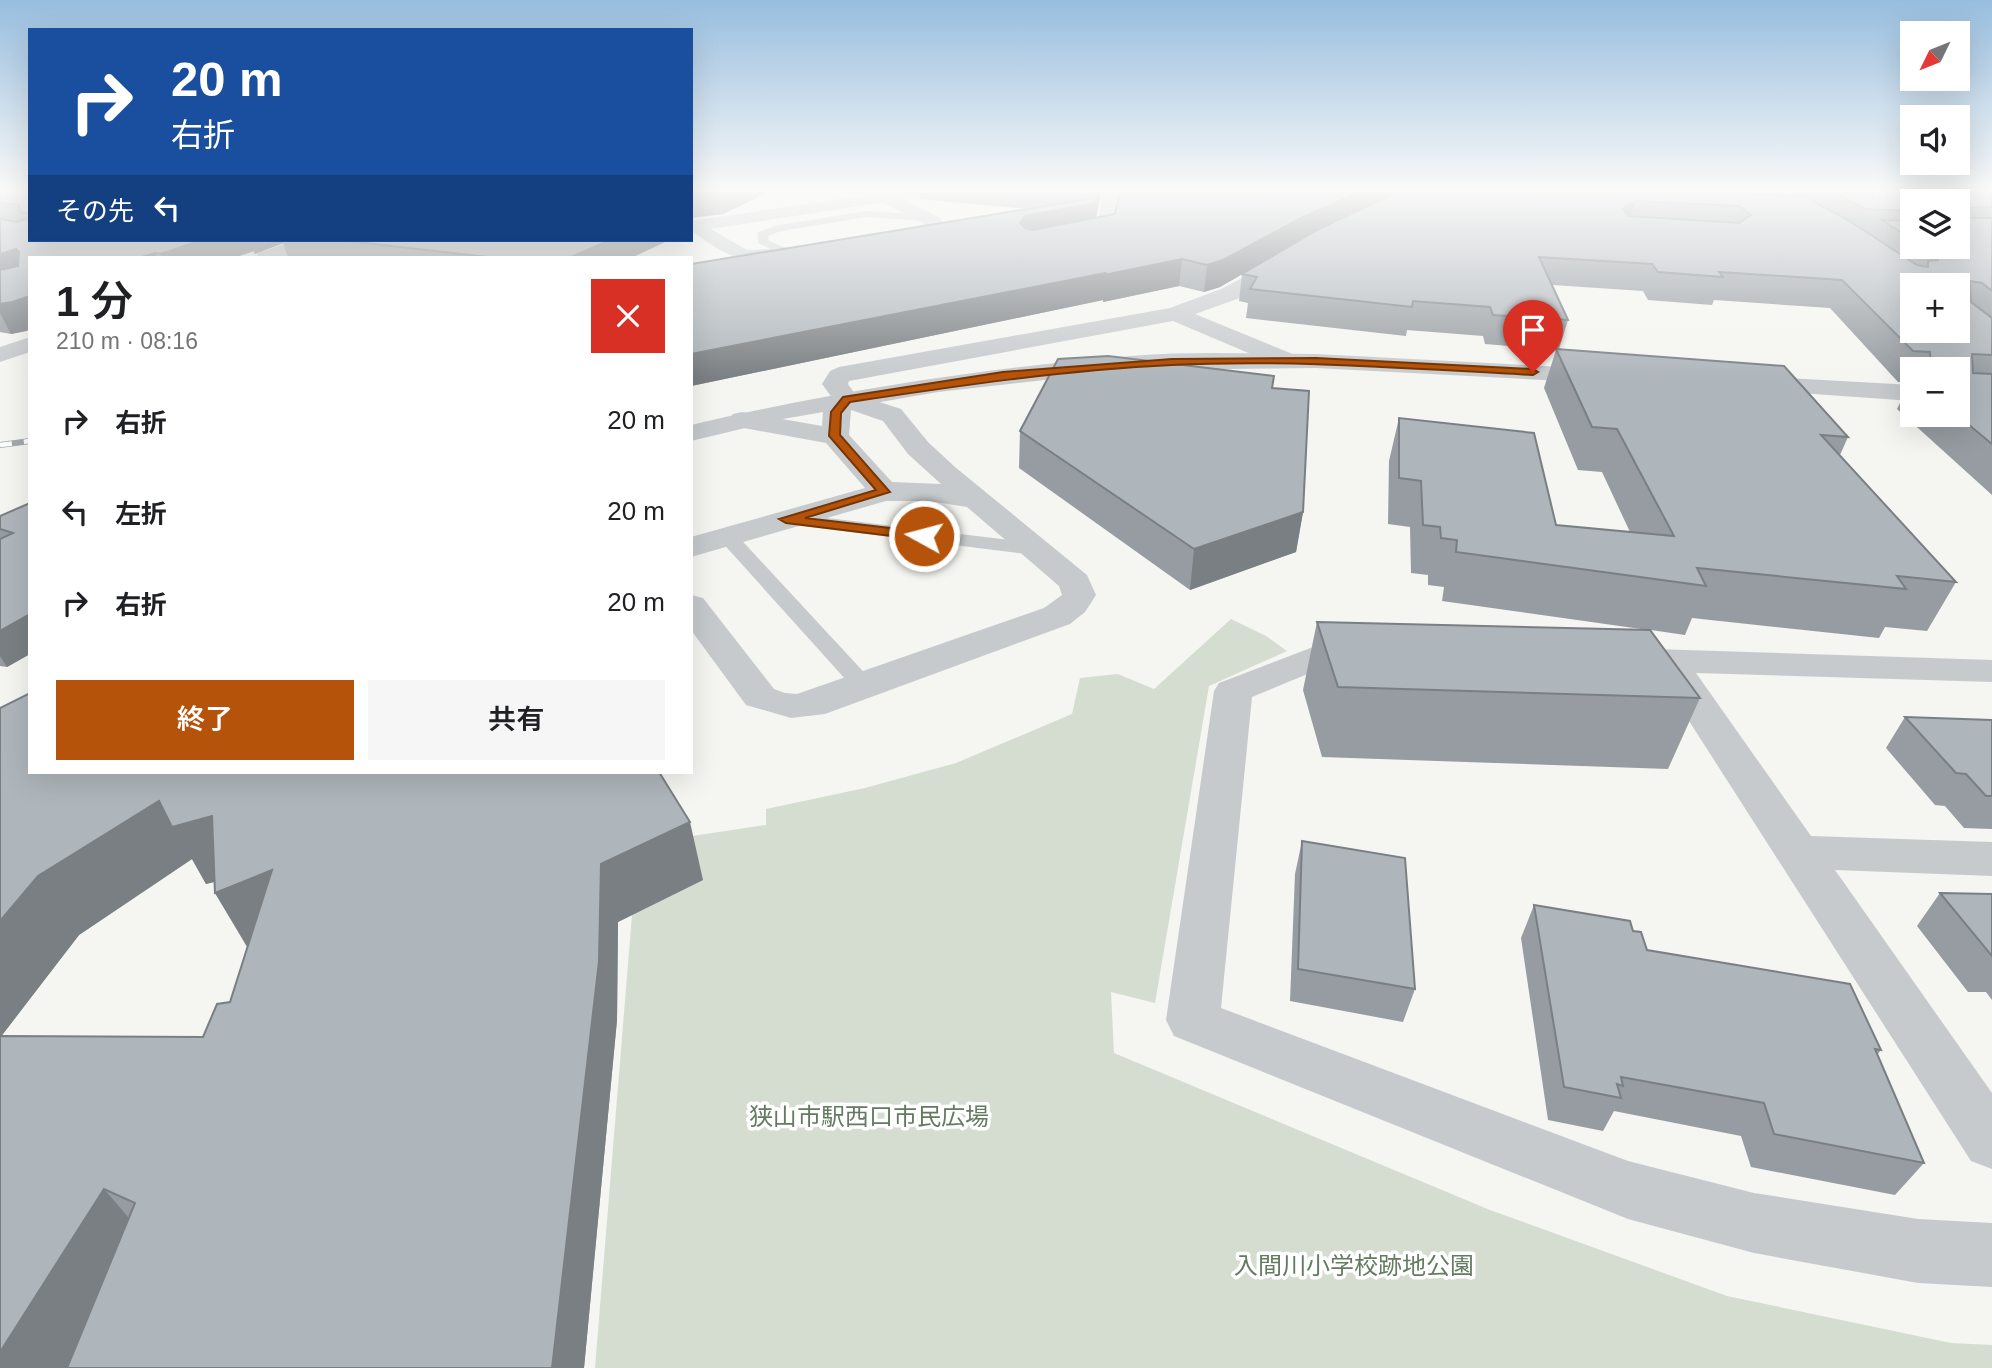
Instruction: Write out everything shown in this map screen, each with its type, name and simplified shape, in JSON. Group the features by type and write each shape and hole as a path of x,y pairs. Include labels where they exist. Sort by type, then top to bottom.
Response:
{"street":[{"path":"734,253 739,256 770,258 781,253"},
{"path":"693,608 760,697 774,704 795,708 811,705 1057,616 1073,606 1079,595 1075,582 974,499 918,448 892,415 846,399 835,384 839,376 856,369 1175,314 1229,294 1298,253"},
{"path":"1866,253 1900,277"},
{"path":"1175,314 1286,360"},
{"path":"0,355 28,345"},
{"path":"693,432 846,399 934,385 1133,363 1286,360 1621,377"},
{"path":"1732,383 1900,392"},
{"path":"892,415 907,400 934,385"},
{"path":"835,436 836,412 846,399"},
{"path":"742,420 835,436 884,492"},
{"path":"693,546 884,492 942,492 974,499"},
{"path":"1404,652 1335,650 1233,691 1192,1020 1629,1190 1754,1223 1917,1251 1992,1255"},
{"path":"1585,658 1992,671"},
{"path":"1668,660 1992,1142"},
{"path":"1797,852 1992,859"}],"lane":[{"path":"786,519 1035,549"},
{"path":"727,536 864,686"}],"green space":[{"name":"狭山市駅西口市民広場","path":"1231,619 1266,636 1287,651 1209,686 1155,1003 1111,992 1114,1053 1490,1210 1727,1296 1951,1343 1992,1345 1992,1368 595,1368 632,915 703,880 679,838 766,825 766,809 865,788 956,763 1072,714 1080,678 1118,674 1154,689"}],"building":[{"path":"19,253 164,253 145,256 28,256 28,297 0,304 0,270 18,266"},
{"path":"452,253 581,253 573,256 479,256"},
{"path":"759,253 1236,253 1207,265 1182,259 693,354 693,264"},
{"path":"1278,253 1898,253 1900,259 1908,259 1917,265 1928,267 1928,261 1970,259 1970,253 1992,253 1992,291 1982,283 1970,281 1970,273 1900,273 1900,338 1842,280 1719,272 1723,277 1658,272 1652,264 1539,257 1568,320 1493,315 1490,307 1413,301 1412,307 1250,289 1257,277 1242,274"},
{"path":"1970,281 1971,302 1992,318 1992,355 1972,354 1973,373 1992,374 1992,444 1970,426 1970,357 1930,357 1930,352 1913,351 1905,343 1970,343"},
{"path":"1556,349 1784,366 1848,437 1821,435 1956,582 1897,576 1906,589 1697,568 1706,586 1456,552 1457,540 1441,538 1440,527 1423,525 1421,481 1399,478 1399,418 1534,433 1556,525 1674,536 1617,429 1592,427"},
{"path":"1108,356 1274,376 1272,388 1309,391 1303,512 1194,549 1020,431 1058,359"},
{"path":"28,504 28,615 0,631 0,539 13,533 0,529 0,516"},
{"path":"1317,622 1650,630 1700,698 1338,687"},
{"path":"28,694 28,774 660,774 690,822 601,864 599,961 552,1368 67,1368 135,1203 104,1189 0,1352 0,1036 203,1037 217,1004 230,1002 272,870 215,893 212,816 172,827 159,801 38,876 0,921 0,708"},
{"path":"1905,717 1992,720 1992,796 1986,796 1966,774 1956,773"},
{"path":"1302,841 1405,858 1415,989 1298,969"},
{"path":"1940,893 1992,894 1992,956"},
{"path":"1534,905 1630,921 1633,931 1641,932 1647,950 1850,984 1881,1050 1875,1049 1924,1163 1774,1134 1764,1103 1621,1077 1623,1086 1617,1084 1621,1098 1564,1087"}],"railway":[{"path":"0,445 28,441"}],"route":[{"path":"924,536 786,519 884,492 835,436 836,412 846,399 938,384 1133,363 1316,361 1533,372"}],"park label":[{"name":"入間川小学校跡地公園","path":"1354,1265"}]}
